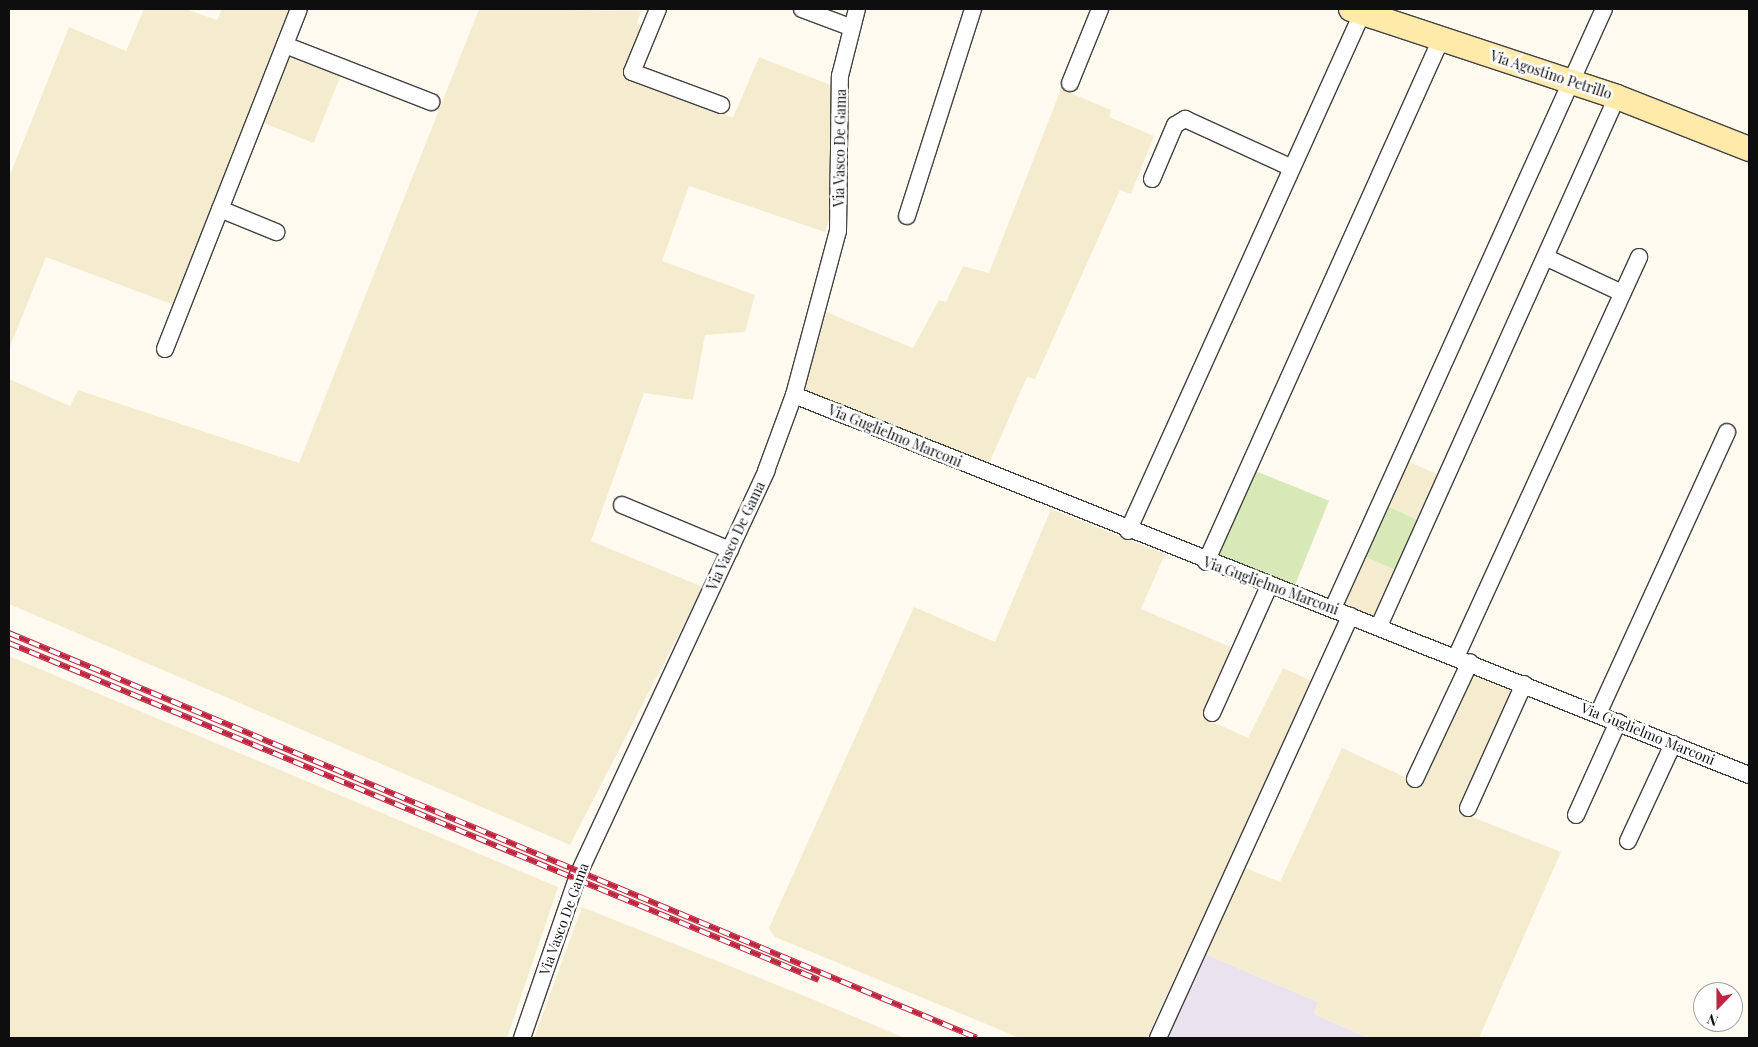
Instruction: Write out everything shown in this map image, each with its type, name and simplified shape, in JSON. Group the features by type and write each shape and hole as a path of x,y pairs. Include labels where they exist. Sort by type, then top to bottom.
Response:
{"street":[{"path":"165,349 299,9"},
{"path":"658,9 632,72 721,105"},
{"path":"802,9 850,27"},
{"name":"Via Vasco De Gama","path":"522,1038 578,876 730,550 794,395 838,231 840,76 850,27 857,9"},
{"path":"907,216 973,9"},
{"path":"1070,83 1100,9"},
{"path":"1333,608 1573,83 1604,9"},
{"path":"1128,531 1359,10"},
{"name":"Via Agostino Petrillo","path":"1359,10 1617,97 1749,149"},
{"path":"1206,562 1441,39"},
{"path":"285,45 431,102"},
{"path":"1379,626 1547,258 1617,97"},
{"path":"1152,179 1175,125 1185,119 1290,167"},
{"path":"220,209 276,232"},
{"path":"1415,779 1463,659 1639,257"},
{"path":"1547,258 1622,293"},
{"name":"Via Guglielmo Marconi","path":"794,395 1128,531 1463,659 1749,775"},
{"path":"1598,714 1727,432"},
{"path":"622,505 730,550"},
{"path":"1212,713 1270,584"},
{"path":"1158,1038 1350,616"},
{"path":"1468,808 1524,684"},
{"path":"1576,816 1618,722"},
{"path":"1628,841 1673,744"}],"shaded area":[{"path":"144,9 186,9 217,20 222,9 292,9 174,305 46,257 9,349 9,177 69,27 126,51"},
{"path":"479,9 641,11 637,23 651,30 633,77 733,118 759,57 833,86 833,206 825,232 689,186 662,261 755,295 745,332 705,335 693,400 644,393 591,541 703,587 570,845 9,604 9,379 70,406 78,390 299,463"},
{"path":"288,54 341,75 314,143 261,122"},
{"path":"1061,89 1111,110 1109,117 1154,136 1131,194 1120,190 1035,379 1027,377 987,468 803,390 826,312 913,348 939,300 946,302 963,266 989,273"},
{"path":"1405,460 1439,475 1419,520 1385,505"},
{"path":"1051,509 1165,554 1141,609 1233,648 1202,717 1248,738 1283,668 1312,681 1147,1038 1020,1038 775,937 769,928 914,607 995,642"},
{"path":"1363,555 1396,569 1375,618 1342,604"},
{"path":"9,656 558,887 507,1038 9,1038"},
{"path":"1470,675 1512,689 1457,811 1561,852 1479,1038 1369,1038 1314,1014 1318,1002 1203,953 1243,867 1280,882 1342,748 1420,784"},
{"path":"582,907 807,997 905,1038 534,1038"},
{"path":"1203,953 1318,1002 1314,1014 1369,1038 1165,1038"}],"green space":[{"path":"1253,470 1329,501 1294,587 1218,556"},
{"path":"1385,505 1418,520 1396,570 1363,555"}],"railway":[{"path":"9,633 977,1038"},
{"path":"9,643 819,980"}]}
